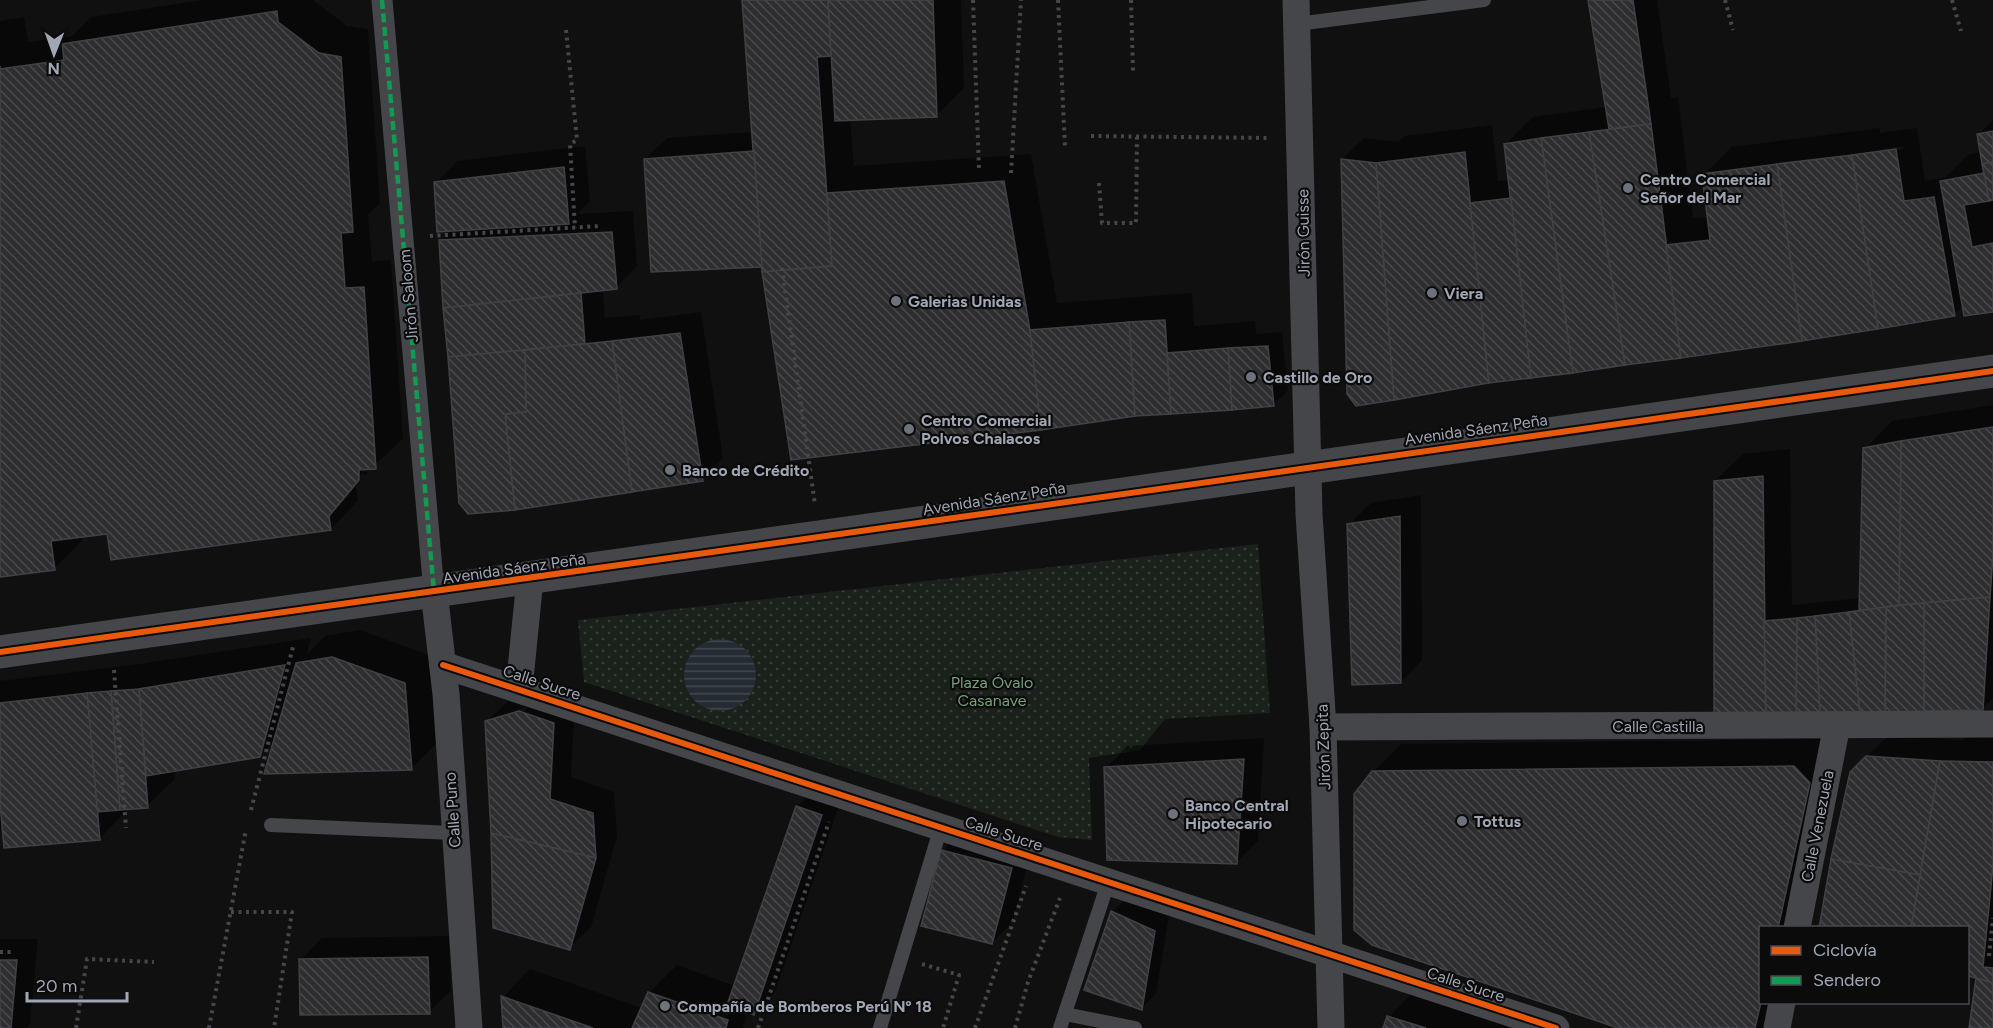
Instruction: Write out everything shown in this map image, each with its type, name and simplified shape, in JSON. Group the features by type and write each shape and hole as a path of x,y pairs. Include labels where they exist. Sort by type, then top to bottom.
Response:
{"street":[{"name":"Jirón Saloom","path":"382,0 434,592"},
{"name":"Jirón Guisse","path":"1296,12 1308,466"},
{"name":"Avenida Sáenz Peña","path":"0,652 820,539 1308,466 1993,371"},
{"name":"Jirón Zepita","path":"1308,466 1323,727 1331,1028"},
{"name":"Calle Sucre","path":"519,689 530,579"},
{"name":"Calle Puno","path":"434,592 443,664 453,833 469,1028"},
{"name":"Calle Sucre","path":"443,664 1556,1028"},
{"name":"Calle Castilla","path":"1323,727 1993,724"},
{"name":"Calle Venezuela","path":"1797,926 1837,725"},
{"path":"1778,1028 1782,1004"}],"lane":[{"path":"1296,12 1485,0"},
{"path":"271,825 453,833"},
{"path":"880,1028 941,826"},
{"path":"1060,1028 1108,880"},
{"path":"1065,1014 1135,1028"}],"path":[{"path":"974,0 979,170"},
{"path":"1011,173 1021,0"},
{"path":"1058,0 1065,147"},
{"path":"1131,0 1132,71"},
{"path":"1725,0 1733,30"},
{"path":"1952,0 1961,31"},
{"path":"566,30 577,140 570,144 575,228"},
{"path":"1091,136 1300,138"},
{"path":"1100,183 1102,223 1136,223 1137,137"},
{"path":"403,238 600,226"},
{"path":"782,268 820,539"},
{"path":"250,815 303,611"},
{"path":"111,637 126,828"},
{"path":"758,1028 839,793"},
{"path":"209,1028 247,826"},
{"path":"975,1028 1036,858"},
{"path":"1015,1028 1028,982 1071,869"},
{"path":"230,912 292,912 274,1028"},
{"path":"1989,956 1993,918"},
{"path":"0,952 13,951"},
{"path":"76,1028 87,959 154,962"},
{"path":"901,959 959,975 943,1028"}],"green space":[{"name":"Plaza Óvalo Casanave","path":"1258,544 1270,713 1165,719 1140,750 1089,758 1092,840 1058,837 584,682 578,620"}],"shaded area":[{"path":"720,639 740,645 750,655 756,675 750,695 740,705 720,711 700,705 690,695 684,675 690,655 700,645"}],"building":[{"path":"742,0 828,0 831,56 817,57 832,266 762,272"},
{"path":"828,0 933,0 937,117 835,121"},
{"path":"1588,0 1633,0 1651,124 1609,129"},
{"path":"277,11 278,22 319,53 341,57 353,232 341,233 345,288 364,287 376,469 359,470 359,480 329,516 331,530 111,560 107,534 51,541 55,570 0,577 0,69 64,60 62,44"},
{"name":"Centro Comercial Señor del Mar","path":"1651,124 1681,358 1625,365 1589,132"},
{"path":"1993,131 1993,162 1982,164 1977,134"},
{"path":"1589,132 1625,365 1573,373 1541,138"},
{"path":"1541,138 1573,373 1531,378 1504,144"},
{"path":"1896,149 1904,201 1934,197 1955,316 1878,329 1852,155"},
{"path":"754,151 762,267 651,272 644,159"},
{"name":"Viera","path":"1465,152 1489,383 1394,400 1376,163"},
{"path":"1852,155 1878,329 1802,341 1777,164"},
{"path":"1341,159 1376,163 1394,400 1356,406 1347,394"},
{"path":"1993,162 1993,200 1989,201 1982,164"},
{"path":"1777,164 1802,341 1681,358 1666,245 1710,240 1702,174"},
{"path":"564,167 569,224 437,232 434,182"},
{"path":"1984,173 1989,201 1964,205 1972,247 1993,243 1993,312 1964,316 1940,181"},
{"name":"Galerias Unidas","path":"1004,181 1030,330 1041,430 791,460 762,272 832,266 827,193"},
{"path":"1511,198 1531,378 1489,383 1470,203"},
{"path":"612,232 617,289 443,308 439,240"},
{"path":"581,293 585,344 448,357 443,308"},
{"path":"1165,320 1171,414 1135,416 1129,322"},
{"path":"1129,322 1135,416 1041,430 1030,330"},
{"path":"680,333 703,481 632,492 612,341"},
{"path":"612,341 632,492 515,510 505,414 526,412 525,350"},
{"name":"Castillo de Oro","path":"1268,346 1274,406 1232,410 1228,348"},
{"path":"1228,348 1232,410 1171,414 1167,353"},
{"path":"525,350 526,412 505,414 515,510 468,514 459,503 448,357"},
{"path":"1993,427 1993,555 1990,597 1899,605 1901,441"},
{"path":"1901,441 1899,605 1859,611 1863,448"},
{"path":"1763,476 1766,715 1714,716 1714,481"},
{"path":"1400,516 1401,683 1352,685 1347,524"},
{"path":"1990,597 1983,710 1924,711 1924,603"},
{"path":"1924,603 1924,711 1885,714 1886,607"},
{"path":"1886,607 1885,714 1860,714 1849,612"},
{"path":"1849,612 1860,714 1820,715 1815,616"},
{"path":"1815,616 1820,715 1796,715 1797,618"},
{"path":"1797,618 1796,715 1766,715 1764,621"},
{"path":"332,657 405,683 412,770 264,774 296,663"},
{"path":"285,665 260,757 146,776 139,689"},
{"path":"139,689 148,808 120,810 111,691"},
{"path":"111,691 120,810 96,812 87,693"},
{"path":"87,693 100,840 4,848 0,803 0,703"},
{"path":"519,711 554,723 550,799 593,813 596,858 491,833 485,721"},
{"path":"1866,756 1940,761 1920,875 1831,859 1850,772"},
{"name":"Banco Central Hipotecario","path":"1244,759 1237,864 1107,860 1104,767"},
{"path":"1940,761 1993,762 1993,866 1983,967 1993,968 1993,983 1969,976 1969,926 1911,926"},
{"path":"1794,766 1810,783 1778,926 1759,926 1761,1004 1755,1028 1618,1028 1372,945 1354,930 1354,794 1372,771"},
{"path":"796,806 822,815 754,1015 727,1005"},
{"path":"491,833 596,858 570,950 493,928"},
{"path":"941,850 1012,868 992,944 921,926"},
{"path":"1831,859 1920,875 1911,926 1819,926"},
{"path":"1111,911 1155,931 1142,1010 1084,990"},
{"path":"428,957 430,1014 300,1015 299,959"},
{"path":"0,960 17,960 11,1028 0,1028"},
{"path":"1976,978 1993,983 1993,1028 1969,1028"},
{"name":"Compañía de Bomberos Perú Nº 18","path":"648,992 728,1020 726,1028 632,1028"},
{"path":"501,996 593,1028 503,1028"},
{"path":"1387,1016 1426,1028 1383,1028"}],"marked path":[{"path":"382,0 434,592"}],"cycle path":[{"path":"0,652 1993,371"},
{"path":"443,665 1556,1028"}],"place":[{"name":"Centro Comercial Señor del Mar","path":"1628,188"},
{"name":"Viera","path":"1432,293"},
{"name":"Galerias Unidas","path":"896,301"},
{"name":"Castillo de Oro","path":"1251,377"},
{"name":"Centro Comercial Polvos Chalacos","path":"909,429"},
{"name":"Banco de Crédito","path":"670,470"},
{"name":"Banco Central Hipotecario","path":"1173,814"},
{"name":"Tottus","path":"1462,821"},
{"name":"Compañía de Bomberos Perú Nº 18","path":"665,1006"}]}
